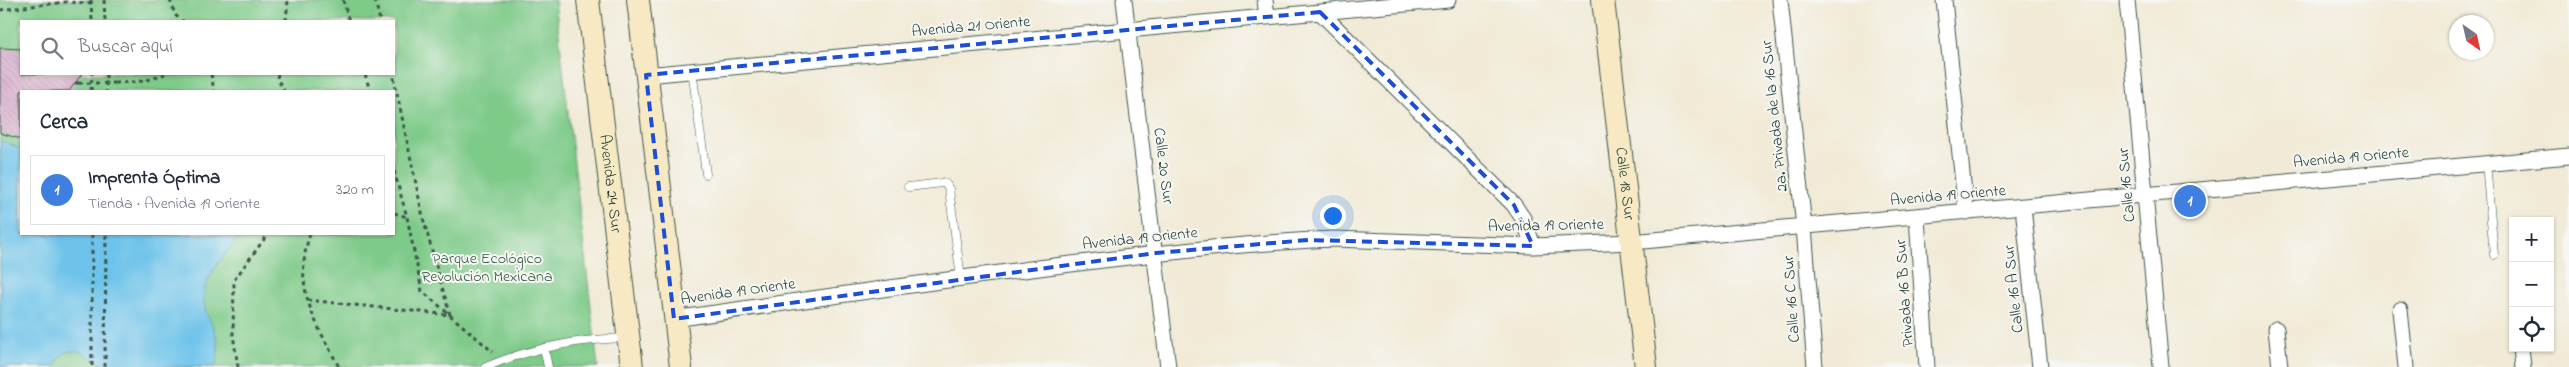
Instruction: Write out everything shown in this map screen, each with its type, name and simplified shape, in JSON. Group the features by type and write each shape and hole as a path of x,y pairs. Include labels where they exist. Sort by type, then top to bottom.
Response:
{"main road":[{"name":"Avenida 24 Sur","path":"588,0 632,367"},
{"path":"638,0 680,367"},
{"name":"Calle 18 Sur","path":"1603,0 1646,367"}],"street":[{"name":"Calle 20 Sur","path":"1124,0 1156,253 1168,367"},
{"path":"1265,0 1267,17"},
{"name":"Avenida 21 Oriente","path":"646,75 1320,12 1419,1 1448,0"},
{"name":"2a. Privada de la 16 Sur","path":"1780,0 1804,227"},
{"path":"1944,0 1966,212"},
{"name":"Calle 16 Sur","path":"2127,0 2161,367"},
{"path":"1320,12 1514,205 1524,220 1533,246"},
{"name":"Avenida 19 Oriente","path":"674,319 961,278 1156,253 1334,239 1533,246 1632,242 2569,156"},
{"name":"Calle 16 A Sur","path":"2022,207 2040,367"},
{"name":"Privada 16 B Sur","path":"1917,217 1927,367"},
{"name":"Calle 16 C Sur","path":"1804,227 1815,367"},
{"path":"2400,310 2406,367"},
{"path":"2276,329 2280,367"},
{"path":"2521,352 2523,367"}],"lane":[{"path":"692,70 706,174"},
{"path":"2486,163 2494,255"},
{"path":"908,187 942,183 946,184 949,188 961,278"},
{"path":"486,367 506,358 544,348 594,338 629,338"},
{"path":"544,348 548,367"}],"path":[{"path":"104,0 105,20"},
{"path":"170,0 175,15 182,20"},
{"path":"286,20 288,0"},
{"path":"343,0 349,20"},
{"path":"375,0 380,20"},
{"path":"0,10 65,2 92,2 92,20"},
{"path":"92,75 92,90"},
{"path":"106,75 106,90"},
{"path":"77,83 144,81 162,75"},
{"path":"211,75 214,90"},
{"path":"278,75 277,78 283,90"},
{"path":"365,75 370,90"},
{"path":"393,75 424,222 450,315"},
{"path":"395,175 407,217 422,291 500,358"},
{"path":"395,213 407,217"},
{"path":"92,235 92,366"},
{"path":"104,367 106,235"},
{"path":"238,367 233,335 234,280 267,235"},
{"path":"310,235 304,252 302,269 307,300 318,330 339,367"},
{"path":"307,300 450,315"}],"highlighted area":[{"path":"1320,12 1514,205 1533,246 1308,240 1156,253 674,319 646,75"}],"green space":[{"name":"Parque Ecológico Revolución Mexicana","path":"0,0 555,0 598,367 0,367"}],"water":[{"path":"0,140 20,149 20,235 240,235 215,267 205,289 205,308 218,343 215,367 107,367 80,351 69,351 60,356 55,367 0,367"}],"building":[{"path":"0,48 20,49 20,75 81,75 70,90 20,90 20,139 0,133"}],"place":[{"name":"Imprenta Óptima","path":"2190,201"}]}
